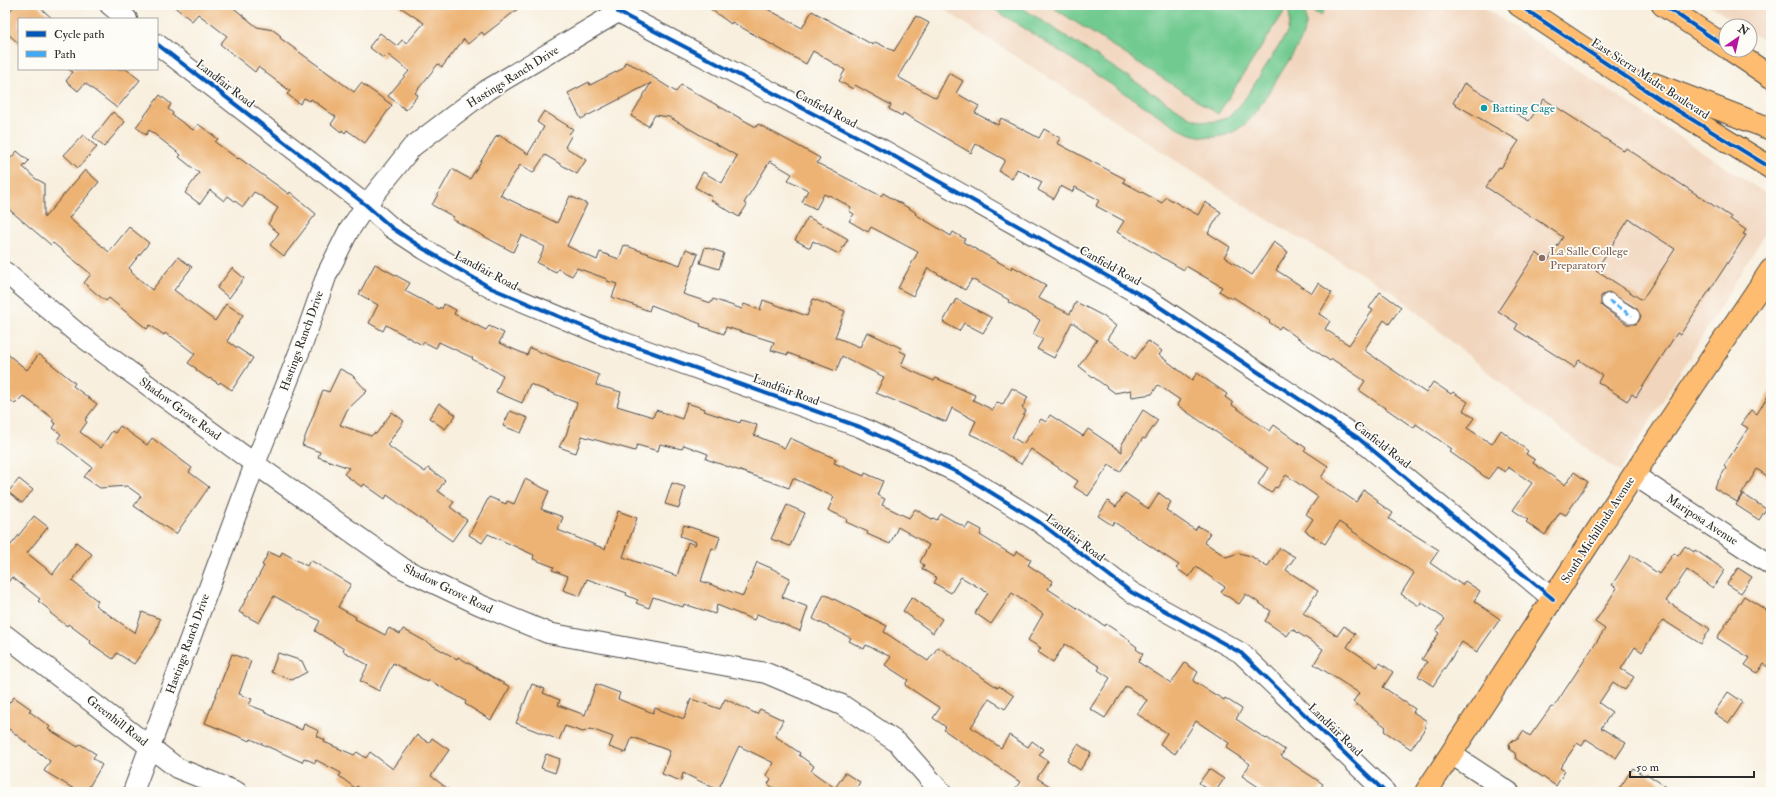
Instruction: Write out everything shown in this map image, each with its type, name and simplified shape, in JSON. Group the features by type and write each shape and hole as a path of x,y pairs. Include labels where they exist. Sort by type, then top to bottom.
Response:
{"main road":[{"name":"East Sierra Madre Boulevard","path":"1519,5 1662,101 1771,168"},
{"path":"1664,5 1718,42"},
{"path":"1743,58 1771,77"},
{"path":"1615,69 1771,129"},
{"name":"South Michillinda Avenue","path":"1426,792 1771,270"}],"street":[{"path":"110,5 126,18"},
{"name":"Hastings Ranch Drive","path":"133,792 255,464 304,340 327,274 348,232 366,204 412,147 487,90 622,8"},
{"name":"Canfield Road","path":"622,8 883,150 1146,298 1358,438 1553,599"},
{"name":"Landfair Road","path":"158,45 366,204 392,228 424,249 491,288 603,336 860,427 961,474 1039,522 1131,592 1241,653 1385,792"},
{"name":"Shadow Grove Road","path":"5,272 77,333 255,464 404,569 485,607 548,633 766,673 842,705 898,743 941,792"},
{"path":"1609,301 1632,316"},
{"name":"Mariposa Avenue","path":"1634,476 1771,565"},
{"name":"Greenhill Road","path":"5,635 177,768 237,792"},
{"path":"1451,754 1509,792"}],"shaded area":[{"name":"La Salle College Preparatory","path":"937,5 1480,5 1771,197 1771,224 1619,472 1527,405 1393,292 1256,213"},
{"path":"1709,5 1771,5 1771,45 1758,37 1758,18 1729,18"}],"green space":[{"path":"988,5 1018,5 1188,116 1202,121 1213,121 1223,119 1231,114 1246,97 1287,33 1290,21 1288,5 1327,5 1321,16 1305,6 1306,25 1301,40 1250,119 1242,126 1226,135 1207,137 1198,136 1180,129"},
{"path":"1049,5 1273,5 1284,12 1218,114"}],"building":[{"path":"15,5 37,5 52,18 18,18 18,43 5,31 5,17"},
{"path":"172,5 230,5 257,27 273,30 281,36 280,38 354,92 361,83 392,105 365,143 347,130 345,133 342,130 341,132 331,124 336,117 311,99 310,101 304,98 300,104 287,94 290,91 258,67 255,72 220,44 227,36 198,14 192,21"},
{"path":"397,5 523,5 484,35 482,32 468,44 464,39 442,67 438,64 415,93 418,95 406,110 388,96 409,71 387,54 383,58 369,47 380,33 397,46 402,40 407,43 424,23"},
{"path":"705,5 760,5 802,28 812,11 873,45 875,42 894,51 916,16 929,23 898,77 936,98 949,73 963,81 956,93 979,106 975,113 998,125 1001,118 1039,138 1044,129 1060,138 1057,143 1125,179 1123,182 1162,203 1166,197 1198,215 1205,202 1221,212 1208,233 1230,247 1224,257 1252,275 1274,242 1288,252 1276,270 1312,293 1318,283 1332,293 1319,314 1330,321 1325,329 1349,345 1373,310 1369,308 1380,292 1401,307 1389,324 1384,320 1364,350 1426,393 1433,382 1451,394 1453,392 1468,402 1463,410 1474,418 1467,428 1492,444 1501,430 1528,451 1526,454 1535,460 1533,463 1565,485 1574,472 1588,482 1566,515 1560,512 1545,535 1526,522 1528,520 1513,510 1532,483 1508,467 1505,472 1497,467 1488,479 1450,452 1452,449 1416,424 1414,428 1359,390 1365,381 1332,359 1330,361 1281,326 1279,329 1269,322 1270,321 1233,297 1232,299 1219,291 1222,287 1186,266 1184,270 1117,232 1124,221 1096,206 1099,200 1075,187 1072,192 1061,186 1054,199 1038,190 1042,182 1017,169 1012,179 999,171 1005,160 976,144 971,153 903,113 902,116 889,109 891,105 855,85 853,89 839,81 845,70 813,51 806,64 732,22 731,24"},
{"path":"625,62 637,67 676,92 681,85 756,127 758,124 820,158 817,163 881,196 883,193 951,236 953,232 965,239 963,242 1011,269 1012,266 1046,285 1038,298 1070,314 1076,302 1103,316 1116,326 1107,339 1135,359 1148,341 1162,351 1159,355 1192,380 1197,373 1227,394 1225,397 1233,403 1232,405 1270,431 1274,425 1306,448 1304,450 1328,466 1321,478 1356,502 1364,490 1378,500 1377,502 1393,513 1389,519 1439,550 1430,563 1462,585 1465,581 1480,591 1474,601 1500,619 1477,652 1462,642 1433,686 1418,676 1427,662 1422,659 1439,633 1436,631 1445,619 1421,602 1419,606 1401,594 1414,573 1339,522 1325,544 1305,531 1313,519 1306,514 1318,497 1286,475 1277,488 1275,487 1271,493 1258,484 1268,468 1177,405 1180,400 1158,385 1152,394 1132,397 1131,390 1115,393 1079,366 1097,340 1072,322 1054,358 1037,349 1043,339 1033,334 1040,320 972,279 965,290 928,268 913,296 898,288 918,252 871,227 868,232 849,221 854,214 849,211 851,207 829,195 824,194 816,209 802,202 808,190 788,180 792,174 770,161 744,203 747,205 739,217 711,200 712,197 695,187 703,172 722,183 737,156 669,117 655,115 648,126 631,116 651,83 581,119 568,93 589,82 590,85 622,69"},
{"path":"70,70 127,70 140,80 117,108 85,83 78,91 66,81 73,72"},
{"path":"1464,83 1529,121 1544,99 1624,151 1626,148 1731,217 1730,219 1746,230 1743,234 1746,235 1680,335 1677,333 1636,397 1632,394 1627,401 1598,382 1602,375 1579,360 1574,367 1515,329 1518,324 1498,311 1536,253 1548,261 1563,237 1486,187 1519,141 1453,103","holes":["1629,219 1675,249 1642,300 1596,270","1609,292 1637,309 1641,316 1636,324 1627,324 1601,305 1601,296"]},
{"path":"160,95 171,104 168,109 173,113 172,115 193,130 198,124 218,139 215,142 289,194 290,192 316,214 284,256 270,245 279,233 268,224 278,208 258,194 254,192 243,207 228,196 224,201 210,190 200,204 185,193 199,173 179,157 181,155 149,130 146,135 136,127"},
{"path":"544,111 573,129 569,134 571,136 565,147 586,160 577,174 545,155 533,173 520,165 500,195 557,223 570,196 587,204 567,246 597,260 600,252 619,259 624,245 680,265 686,249 698,254 683,294 711,303 713,299 742,309 744,304 760,310 763,300 807,316 813,299 845,311 835,337 860,347 867,332 901,348 900,351 906,354 901,366 934,381 936,378 975,395 973,400 993,410 997,402 1003,404 1012,388 1028,397 1022,408 1026,411 1012,437 1023,444 1041,419 1046,422 1050,415 1083,436 1088,429 1122,452 1122,444 1143,410 1158,420 1145,439 1143,438 1120,472 1109,465 1088,496 1074,487 1078,481 1031,449 1021,464 985,441 970,434 976,421 952,408 946,422 876,393 884,377 842,356 836,371 788,353 788,355 771,350 774,342 726,327 724,334 700,326 701,324 651,305 649,311 612,297 617,284 607,281 607,279 577,268 572,276 558,269 556,272 537,263 545,247 521,235 513,252 452,219 454,217 432,205 452,169 470,179 497,135 528,154 544,127 537,122"},
{"path":"113,112 125,122 104,147 93,137"},
{"path":"83,135 97,147 78,168 64,155"},
{"path":"17,151 29,161 23,167 36,179 44,183 44,218 85,170 99,182 69,218 109,252 129,227 149,243 129,268 132,271 131,272 152,290 178,257 192,267 174,290 215,321 226,304 243,315 227,341 253,358 232,390 220,382 219,384 210,378 209,379 188,363 195,354 171,336 170,337 165,333 164,335 150,325 147,329 109,298 106,301 98,295 84,283 91,274 53,243 51,245 5,206 5,165"},
{"path":"808,217 848,239 839,254 813,241 810,248 795,240"},
{"path":"705,247 724,253 719,269 700,263"},
{"path":"375,264 410,283 405,291 439,309 440,307 442,309 444,304 456,310 454,314 486,330 489,326 504,333 499,343 527,355 530,348 599,375 596,385 621,392 617,406 653,417 656,410 682,419 687,403 705,409 704,411 740,423 741,420 757,425 754,435 785,448 790,438 836,459 834,463 864,476 865,473 883,481 877,495 885,499 882,505 909,518 915,509 932,519 937,520 941,514 966,528 969,523 982,530 980,535 1014,556 1017,551 1031,560 1028,565 1053,581 1048,589 1105,626 1106,624 1130,640 1129,641 1137,647 1136,649 1143,654 1138,662 1171,683 1185,663 1198,672 1193,681 1242,709 1236,719 1285,750 1281,756 1323,784 1318,792 1266,792 1242,776 1250,764 1226,748 1229,743 1196,721 1175,754 1160,744 1167,733 1137,714 1147,700 1126,686 1105,718 1090,709 1110,678 1098,670 1100,667 1065,644 1053,662 1038,652 1041,648 1028,640 1043,614 1012,593 991,624 975,613 988,593 961,577 951,593 934,583 937,578 922,569 924,565 920,562 929,545 898,527 890,544 867,534 868,532 846,522 847,519 828,510 834,497 793,478 789,488 706,459 708,454 684,445 682,449 660,444 658,451 637,445 635,451 582,436 576,453 559,447 566,435 577,403 530,384 522,403 496,392 503,375 472,359 473,358 439,342 436,348 424,342 422,345 386,325 383,331 369,323 378,305 359,294"},
{"path":"232,268 244,278 229,298 217,288"},
{"path":"956,299 992,318 983,333 964,323 959,331 943,322"},
{"path":"5,352 27,370 39,354 75,383 73,386 97,404 85,420 87,422 80,432 101,448 112,431 115,433 120,426 147,445 152,438 192,468 189,472 209,487 176,534 134,506 141,496 127,486 100,488 84,477 92,467 57,440 61,434 53,428 56,424 52,421 54,419 23,396 15,404 5,396"},
{"path":"340,369 352,375 367,391 347,410 340,425 371,436 374,433 376,434 392,412 404,421 387,445 425,472 428,468 445,480 438,491 454,502 450,507 467,520 452,541 387,495 385,499 364,484 362,487 344,474 349,468 318,457 320,452 302,445 323,390 329,392"},
{"path":"1771,391 1771,479 1757,469 1737,502 1714,488 1726,468 1724,466 1748,428 1741,424 1751,410 1757,414"},
{"path":"439,403 456,415 445,429 429,418"},
{"path":"510,411 528,418 521,433 503,426"},
{"path":"19,479 33,490 22,503 8,492"},
{"path":"525,479 549,491 541,509 563,517 558,530 605,549 618,511 637,518 623,557 677,576 688,542 695,545 696,542 680,536 684,525 720,537 716,549 712,548 701,581 743,596 757,562 771,568 790,578 782,597 808,607 800,631 757,614 754,620 717,605 715,614 684,604 683,607 653,597 649,608 636,603 638,600 626,595 627,593 587,579 580,596 563,590 568,576 552,570 554,567 533,559 534,555 488,534 482,543 469,535 489,497 506,504 507,501 514,504"},
{"path":"672,483 685,487 679,508 665,504"},
{"path":"1125,493 1149,509 1159,493 1171,502 1166,510 1195,530 1198,526 1210,533 1204,542 1226,557 1239,553 1251,556 1267,567 1280,548 1295,557 1286,570 1318,591 1303,613 1337,636 1344,626 1355,634 1347,647 1377,667 1380,663 1393,672 1383,687 1415,709 1413,712 1427,721 1424,726 1426,727 1411,749 1384,731 1386,727 1353,702 1359,693 1314,664 1323,649 1292,629 1287,636 1265,621 1271,611 1246,594 1239,604 1221,592 1225,587 1196,567 1189,577 1176,568 1179,565 1114,522 1112,525 1098,516 1108,501 1116,507"},
{"path":"1743,494 1766,509 1759,520 1736,505"},
{"path":"787,505 805,513 790,546 771,539"},
{"path":"34,516 48,527 27,553 53,574 76,542 92,554 72,581 98,601 95,605 135,633 142,612 160,619 155,634 134,664 117,653 113,659 90,643 91,641 50,613 51,611 38,601 40,599 12,577 5,586 5,540 11,545"},
{"path":"1685,546 1694,552 1695,550 1725,570 1713,588 1687,570 1666,601 1710,629 1701,644 1663,620 1642,652 1635,647 1621,669 1634,677 1625,690 1613,682 1599,703 1612,712 1601,728 1626,743 1616,758 1586,739 1582,746 1577,743 1560,768 1565,771 1556,786 1516,759 1515,753 1510,750 1509,744 1513,740 1518,739 1523,731 1530,736 1551,707 1553,708 1605,629 1595,622 1617,588 1612,585 1631,555 1659,574 1674,553 1678,556"},
{"path":"269,552 280,557 282,552 307,566 310,560 351,584 338,607 356,617 355,619 385,635 389,628 400,634 403,629 457,659 458,657 510,687 491,720 465,704 466,701 429,680 428,682 393,663 379,691 360,681 368,665 343,651 344,649 315,631 320,621 274,596 259,623 239,612 264,566 262,565"},
{"path":"1738,568 1752,577 1741,593 1727,584"},
{"path":"824,594 887,626 884,632 928,661 938,647 998,688 999,686 1014,696 1005,709 989,699 971,727 1001,748 1009,735 1028,747 1032,741 1043,749 1039,755 1048,761 1037,778 1059,792 1013,792 1020,782 944,730 946,727 933,718 940,708 905,685 908,680 885,665 891,657 866,645 864,649 849,641 851,638 813,619"},
{"path":"1744,596 1771,613 1771,669 1764,664 1757,673 1745,665 1750,658 1717,638"},
{"path":"912,597 942,619 933,633 903,611"},
{"path":"278,653 302,661 307,672 292,680 271,672"},
{"path":"232,654 251,661 239,694 252,699 249,705 265,711 264,712 302,730 304,724 319,731 317,736 325,740 324,742 354,755 357,752 366,758 370,752 393,769 417,735 429,743 432,738 449,750 431,776 452,792 365,792 357,786 355,788 339,776 341,773 316,760 315,763 304,758 302,762 251,739 250,741 205,723"},
{"path":"532,684 545,689 543,693 560,700 558,705 585,715 596,684 620,693 618,699 653,713 655,708 684,719 691,699 720,709 725,699 757,714 760,709 783,720 775,736 800,753 799,755 814,766 811,771 835,788 845,773 860,782 854,792 779,792 768,784 771,779 766,775 774,763 739,746 718,790 683,773 681,781 662,774 670,751 632,737 626,753 609,747 613,737 591,729 583,732 565,726 559,740 516,723"},
{"path":"1728,692 1743,702 1729,723 1714,713"},
{"path":"14,697 31,709 29,711 50,727 48,729 78,747 80,744 96,754 93,758 102,765 86,792 79,792 44,771 50,761 5,726 5,708"},
{"path":"1078,744 1091,753 1080,770 1067,761"},
{"path":"546,754 560,759 555,773 541,768"},
{"path":"1633,768 1643,775 1647,774 1674,792 1617,792"},
{"path":"1209,769 1224,779 1215,792 1212,792 1199,783"}],"marked path":[{"path":"1609,301 1632,316"}],"cycle path":[{"path":"1519,5 1662,101 1771,168"},
{"path":"1663,5 1718,42"},
{"path":"618,12 883,150 1146,298 1358,438 1553,599"},
{"path":"158,45 366,205 392,228 424,249 491,288 603,335 860,427 961,474 1039,522 1131,592 1241,653 1385,792"}],"place":[{"name":"Batting Cage","path":"1484,108"},
{"name":"La Salle College Preparatory","path":"1542,258"}]}
